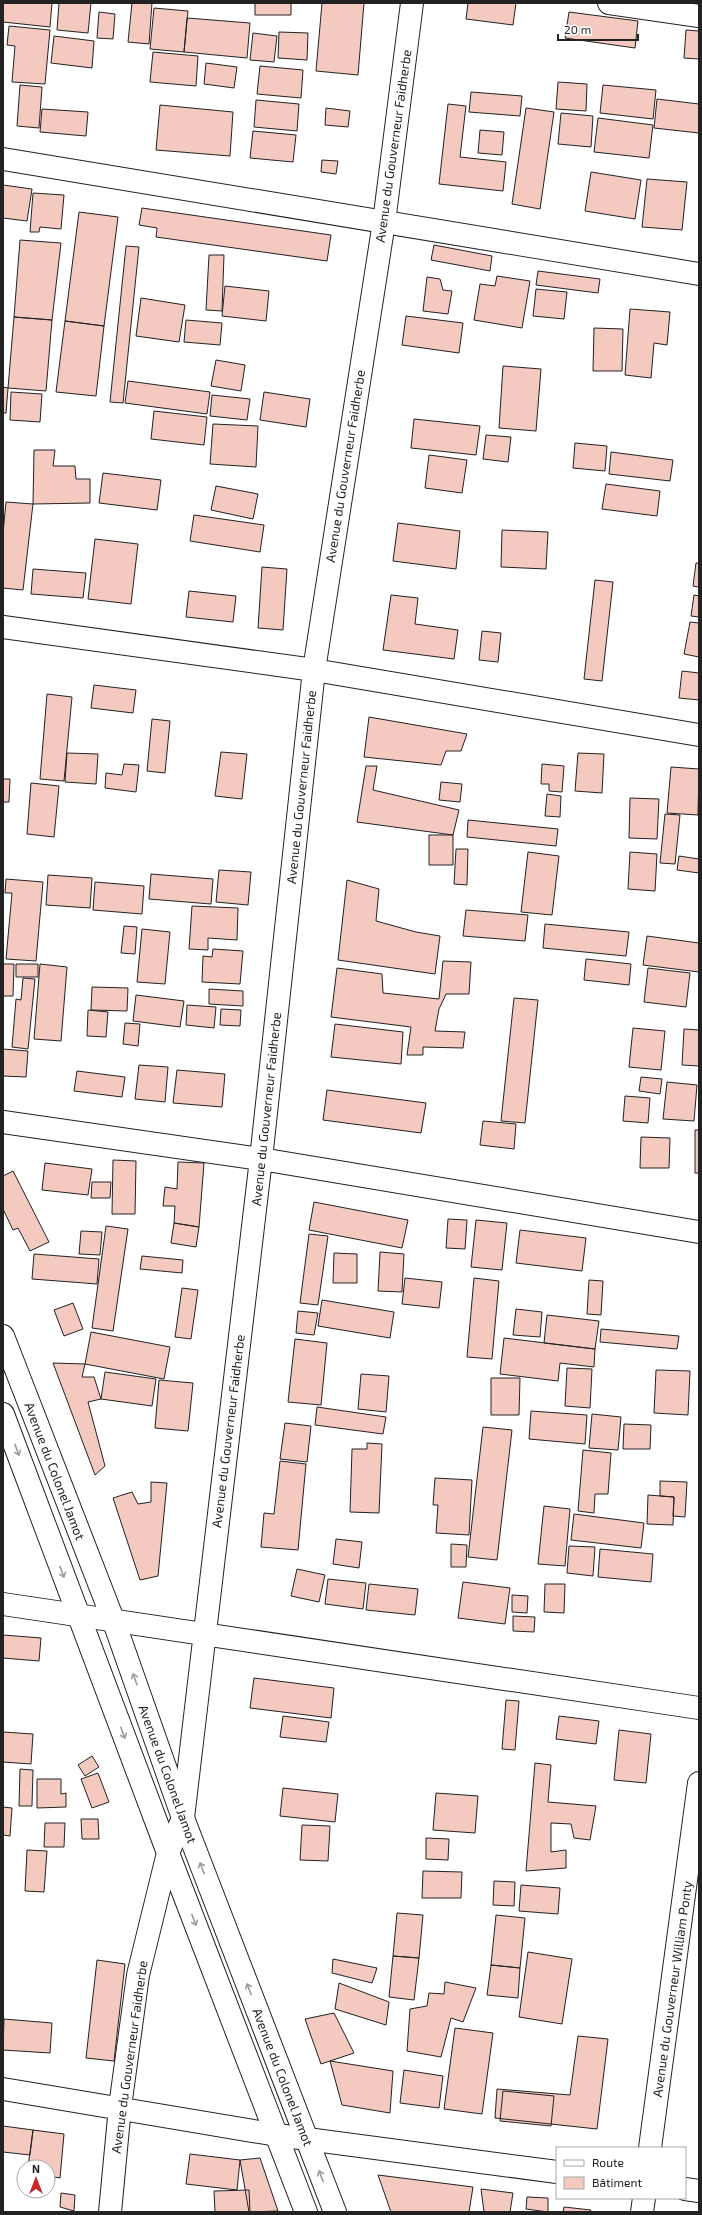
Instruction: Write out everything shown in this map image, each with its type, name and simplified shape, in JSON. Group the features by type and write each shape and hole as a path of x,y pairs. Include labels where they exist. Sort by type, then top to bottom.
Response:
{"street":[{"name":"Avenue du Gouverneur Faidherbe","path":"110,2212 120,2107 138,1975 168,1853 183,1818 261,1159 314,670 384,222 412,3"},
{"path":"609,3 699,16"},
{"path":"3,159 699,274"},
{"path":"3,627 314,670 699,735"},
{"path":"3,1122 261,1159 699,1232"},
{"name":"Avenue du Colonel Jamot","path":"3,1336 114,1622 183,1818 335,2212"},
{"name":"Avenue du Colonel Jamot","path":"3,1414 78,1616 306,2212"},
{"path":"3,1604 114,1622 204,1634 699,1708"},
{"name":"Avenue du Gouverneur William Ponty","path":"650,2147 699,1783"},
{"path":"3,2089 120,2107 277,2135 556,2172"},
{"path":"686,2189 699,2191"},
{"path":"642,2212 644,2199"}],"building":[{"path":"3,3 52,3 50,27 3,22"},
{"path":"59,3 91,3 88,33 57,30"},
{"path":"132,3 152,3 149,44 128,42"},
{"path":"255,3 291,3 291,15 255,15"},
{"path":"322,3 364,3 358,75 316,71"},
{"path":"468,3 516,3 513,25 466,19"},
{"path":"154,8 188,11 184,52 150,49"},
{"path":"99,12 115,14 113,39 97,38"},
{"path":"569,12 638,21 635,48 565,38"},
{"path":"187,18 250,23 247,58 184,52"},
{"path":"9,26 50,30 45,84 12,82 15,46 7,45"},
{"path":"686,30 699,31 699,59 684,58"},
{"path":"279,32 308,33 307,60 278,58"},
{"path":"253,33 277,36 274,62 250,60"},
{"path":"54,36 94,41 92,68 51,63"},
{"path":"153,52 198,56 196,86 150,82"},
{"path":"206,63 237,67 234,88 204,84"},
{"path":"260,66 303,70 301,98 257,94"},
{"path":"558,82 587,84 586,111 556,109"},
{"path":"20,85 42,87 39,128 17,126"},
{"path":"603,85 656,90 653,119 600,113"},
{"path":"471,92 522,96 520,116 469,112"},
{"path":"657,99 699,104 699,133 654,128"},
{"path":"256,100 299,104 297,131 254,127"},
{"path":"448,104 466,106 460,157 506,162 503,191 439,184"},
{"path":"160,105 233,112 230,156 156,150"},
{"path":"326,108 350,111 348,127 325,125"},
{"path":"526,108 554,112 540,209 512,204"},
{"path":"42,109 88,112 86,136 40,132"},
{"path":"561,113 593,116 591,147 558,144"},
{"path":"598,118 653,125 649,158 594,152"},
{"path":"480,130 504,132 502,155 478,153"},
{"path":"253,131 296,135 293,162 250,158"},
{"path":"322,160 338,161 336,174 321,172"},
{"path":"591,172 641,180 635,219 585,211"},
{"path":"647,179 687,182 682,230 642,227"},
{"path":"3,185 32,189 27,221 3,218"},
{"path":"33,193 64,195 61,229 40,227 39,232 30,232"},
{"path":"142,208 331,235 327,261 156,237 157,228 139,225"},
{"path":"79,212 118,217 104,326 65,321"},
{"path":"20,240 61,243 52,320 14,317"},
{"path":"434,245 492,256 490,271 431,260"},
{"path":"126,246 139,247 123,403 110,402"},
{"path":"209,255 224,255 222,311 206,310"},
{"path":"538,271 600,279 598,293 536,285"},
{"path":"497,276 530,281 522,328 474,320 480,284 495,286"},
{"path":"427,277 440,279 443,290 452,291 448,314 423,311"},
{"path":"225,286 269,291 266,321 222,316"},
{"path":"536,289 567,292 564,319 533,316"},
{"path":"141,298 185,305 179,342 136,336"},
{"path":"630,309 670,312 667,345 654,343 651,378 625,375"},
{"path":"406,316 463,323 459,353 402,345"},
{"path":"14,317 52,320 46,391 8,388"},
{"path":"186,320 222,323 220,345 184,342"},
{"path":"65,321 104,326 96,396 56,392"},
{"path":"594,328 623,329 622,371 593,371"},
{"path":"216,360 245,365 241,391 211,386"},
{"path":"503,366 541,369 536,431 499,428"},
{"path":"128,381 210,392 207,414 125,403"},
{"path":"3,387 8,388 6,413 3,413"},
{"path":"11,392 42,394 40,422 10,420"},
{"path":"264,392 310,399 306,427 260,420"},
{"path":"212,395 250,399 247,420 210,416"},
{"path":"154,411 207,417 204,445 151,439"},
{"path":"414,419 480,426 476,455 411,448"},
{"path":"213,424 258,426 256,467 210,464"},
{"path":"486,435 511,437 508,462 483,459"},
{"path":"575,443 607,446 605,471 573,468"},
{"path":"34,450 55,450 53,466 75,466 76,479 90,479 90,503 33,504"},
{"path":"611,452 673,460 670,481 609,474"},
{"path":"429,455 467,460 462,493 425,488"},
{"path":"103,473 161,480 157,510 99,503"},
{"path":"606,484 660,491 657,516 602,509"},
{"path":"216,486 258,494 253,519 211,510"},
{"path":"6,502 33,504 23,590 3,588 3,533"},
{"path":"194,515 264,525 260,552 190,541"},
{"path":"398,523 460,531 456,569 393,561"},
{"path":"502,530 548,532 546,569 501,567"},
{"path":"95,539 138,544 131,604 88,599"},
{"path":"696,563 699,563 699,587 693,586"},
{"path":"262,567 287,569 283,630 258,628"},
{"path":"33,569 86,573 83,598 31,594"},
{"path":"595,580 613,582 602,681 584,679"},
{"path":"189,591 236,596 233,622 186,617"},
{"path":"391,595 418,598 415,624 458,630 454,659 383,650"},
{"path":"694,595 699,596 699,617 691,616"},
{"path":"690,622 699,623 699,657 684,654"},
{"path":"482,631 501,633 498,662 479,660"},
{"path":"682,671 699,673 699,700 679,698"},
{"path":"94,685 136,690 133,713 91,708"},
{"path":"47,694 72,697 64,781 40,779"},
{"path":"369,717 467,734 461,751 446,751 441,765 364,757"},
{"path":"152,719 170,721 165,773 147,771"},
{"path":"221,752 247,754 242,799 215,796"},
{"path":"67,753 98,754 96,784 65,782"},
{"path":"578,753 604,754 602,793 575,791"},
{"path":"124,764 139,765 136,792 105,788 106,773 122,775"},
{"path":"542,764 564,766 562,792 549,791 549,784 541,784"},
{"path":"366,766 377,766 373,790 459,810 453,835 357,822"},
{"path":"671,767 699,769 698,815 667,813"},
{"path":"3,779 10,779 9,802 3,802"},
{"path":"441,782 462,784 460,802 439,800"},
{"path":"31,783 59,786 54,837 27,834"},
{"path":"547,794 561,796 560,817 545,816"},
{"path":"630,798 659,799 657,839 629,838"},
{"path":"665,814 680,815 675,864 660,863"},
{"path":"468,820 558,829 556,846 467,837"},
{"path":"429,835 453,835 453,865 429,865"},
{"path":"456,849 468,849 467,885 454,884"},
{"path":"528,852 559,856 552,915 521,912"},
{"path":"630,852 657,854 655,891 628,889"},
{"path":"679,856 699,859 699,873 677,870"},
{"path":"219,870 251,872 248,905 216,902"},
{"path":"151,874 213,879 211,904 149,899"},
{"path":"48,875 92,878 90,908 46,905"},
{"path":"6,879 43,882 36,961 6,959 12,893 5,893"},
{"path":"347,880 379,889 376,921 416,932 440,936 435,974 338,960"},
{"path":"95,882 144,886 142,914 93,910"},
{"path":"192,906 238,908 237,940 208,938 208,950 189,949"},
{"path":"466,910 528,915 525,941 463,936"},
{"path":"545,924 629,932 626,956 543,948"},
{"path":"124,926 137,927 135,954 121,953"},
{"path":"142,929 170,932 165,984 137,982"},
{"path":"647,936 699,943 699,972 643,965"},
{"path":"213,949 243,951 240,984 202,982 203,956 212,957"},
{"path":"586,959 631,964 629,985 584,980"},
{"path":"443,961 471,962 469,994 446,994 439,1009 435,1031 465,1032 463,1048 423,1047 423,1055 407,1055 411,1027 331,1017 337,968 382,974 383,993 439,999"},
{"path":"3,964 14,964 13,996 3,996"},
{"path":"16,964 38,964 38,977 16,977"},
{"path":"40,964 67,967 61,1041 34,1039"},
{"path":"648,968 690,973 686,1007 644,1002"},
{"path":"23,978 35,979 28,1049 12,1047 16,999 21,1000"},
{"path":"92,987 128,988 127,1011 91,1010"},
{"path":"209,989 243,991 243,1006 209,1004"},
{"path":"136,995 184,1001 180,1027 133,1021"},
{"path":"514,998 538,1000 525,1123 501,1121"},
{"path":"187,1005 216,1007 214,1028 186,1025"},
{"path":"221,1009 241,1010 240,1026 220,1025"},
{"path":"88,1010 108,1012 106,1037 87,1036"},
{"path":"125,1023 140,1024 138,1046 123,1044"},
{"path":"335,1024 403,1032 401,1064 331,1057"},
{"path":"633,1028 665,1031 661,1070 629,1067"},
{"path":"684,1029 699,1030 699,1066 682,1065"},
{"path":"3,1049 28,1051 26,1077 3,1076"},
{"path":"139,1065 168,1067 165,1102 135,1099"},
{"path":"177,1070 225,1074 222,1107 173,1103"},
{"path":"77,1071 125,1077 122,1097 74,1091"},
{"path":"641,1077 662,1079 660,1094 639,1091"},
{"path":"667,1082 697,1085 694,1121 663,1119"},
{"path":"327,1090 426,1103 421,1133 323,1120"},
{"path":"625,1096 650,1098 648,1123 623,1121"},
{"path":"483,1121 516,1124 514,1149 480,1145"},
{"path":"695,1130 699,1130 699,1173 695,1173"},
{"path":"641,1137 670,1138 669,1168 640,1168"},
{"path":"113,1160 136,1161 135,1214 112,1214"},
{"path":"178,1162 204,1163 199,1227 174,1223 175,1206 163,1206 165,1187 177,1189"},
{"path":"45,1163 92,1169 88,1195 42,1190"},
{"path":"13,1171 49,1242 30,1251 18,1228 13,1230 3,1209 3,1176"},
{"path":"92,1182 111,1182 110,1198 91,1198"},
{"path":"314,1202 408,1220 402,1248 309,1230"},
{"path":"448,1219 467,1220 465,1249 446,1248"},
{"path":"476,1220 507,1223 502,1270 471,1267"},
{"path":"174,1223 199,1227 196,1247 171,1243"},
{"path":"106,1226 128,1229 113,1331 92,1328"},
{"path":"520,1230 586,1238 582,1271 516,1263"},
{"path":"81,1231 102,1232 100,1255 79,1254"},
{"path":"309,1234 328,1236 318,1305 300,1303"},
{"path":"380,1252 404,1254 402,1292 378,1291"},
{"path":"334,1253 357,1254 357,1283 333,1283"},
{"path":"34,1254 99,1259 97,1284 32,1279"},
{"path":"142,1256 183,1260 182,1273 140,1269"},
{"path":"405,1278 442,1282 439,1308 402,1304"},
{"path":"474,1278 499,1281 492,1359 467,1357"},
{"path":"589,1280 603,1281 601,1315 587,1314"},
{"path":"182,1288 198,1290 191,1339 175,1337"},
{"path":"322,1300 394,1312 390,1338 318,1326"},
{"path":"73,1303 83,1329 64,1336 54,1310"},
{"path":"516,1309 542,1312 540,1337 513,1335"},
{"path":"298,1311 318,1313 314,1335 296,1333"},
{"path":"547,1315 599,1321 595,1349 544,1343"},
{"path":"601,1329 679,1336 677,1349 600,1342"},
{"path":"91,1332 170,1347 164,1379 85,1364"},
{"path":"504,1338 595,1349 594,1367 560,1363 558,1381 500,1374"},
{"path":"295,1339 327,1343 321,1405 288,1402"},
{"path":"53,1363 85,1364 82,1377 94,1377 101,1399 88,1402 105,1466 95,1475"},
{"path":"567,1368 592,1369 590,1408 565,1406"},
{"path":"656,1370 690,1371 688,1415 654,1413"},
{"path":"105,1372 156,1379 152,1406 101,1399"},
{"path":"361,1374 389,1376 386,1412 358,1409"},
{"path":"491,1378 520,1378 519,1415 491,1415"},
{"path":"159,1380 193,1383 188,1431 155,1428"},
{"path":"317,1407 386,1417 383,1434 315,1425"},
{"path":"531,1411 587,1415 585,1444 529,1439"},
{"path":"592,1414 621,1417 618,1450 589,1448"},
{"path":"285,1423 311,1426 307,1462 280,1459"},
{"path":"624,1424 651,1425 650,1449 623,1449"},
{"path":"483,1427 512,1430 497,1560 468,1557"},
{"path":"367,1443 382,1444 379,1513 350,1512 352,1449 367,1449"},
{"path":"583,1450 611,1453 608,1494 595,1494 594,1513 578,1511"},
{"path":"280,1461 306,1464 298,1550 261,1547 264,1513 274,1514"},
{"path":"435,1478 472,1480 469,1535 436,1533 438,1505 433,1505"},
{"path":"660,1481 687,1482 685,1517 673,1516 674,1497 660,1496"},
{"path":"151,1482 167,1483 158,1576 140,1580 113,1498 132,1492 138,1504 151,1502"},
{"path":"648,1495 674,1497 673,1525 647,1524"},
{"path":"544,1506 570,1509 565,1566 538,1564"},
{"path":"574,1514 644,1523 641,1548 571,1540"},
{"path":"336,1539 362,1542 359,1568 333,1564"},
{"path":"451,1544 467,1545 466,1567 451,1567"},
{"path":"569,1546 595,1547 593,1576 567,1573"},
{"path":"600,1549 653,1554 651,1582 598,1577"},
{"path":"297,1569 325,1575 319,1602 291,1596"},
{"path":"328,1579 366,1583 363,1609 325,1604"},
{"path":"463,1582 510,1588 505,1624 458,1618"},
{"path":"369,1584 418,1589 415,1615 366,1610"},
{"path":"545,1584 565,1584 564,1613 544,1612"},
{"path":"512,1595 528,1596 527,1613 512,1612"},
{"path":"513,1616 535,1617 534,1632 513,1631"},
{"path":"3,1635 41,1638 39,1661 3,1658"},
{"path":"254,1678 334,1688 331,1718 250,1708"},
{"path":"506,1700 519,1701 515,1750 502,1749"},
{"path":"283,1716 329,1722 326,1742 280,1737"},
{"path":"559,1716 599,1721 596,1744 556,1739"},
{"path":"619,1730 651,1734 646,1783 614,1780"},
{"path":"3,1732 33,1734 31,1764 3,1762"},
{"path":"92,1756 99,1767 85,1776 78,1765"},
{"path":"535,1763 551,1765 548,1802 596,1806 590,1840 574,1838 571,1824 551,1823 551,1852 566,1850 566,1868 526,1871"},
{"path":"20,1769 33,1770 32,1806 19,1806"},
{"path":"98,1773 109,1802 92,1808 81,1779"},
{"path":"37,1779 61,1779 61,1794 66,1793 66,1807 37,1808"},
{"path":"283,1788 338,1794 335,1822 280,1816"},
{"path":"436,1793 478,1796 475,1833 433,1830"},
{"path":"3,1807 12,1808 10,1836 3,1835"},
{"path":"81,1819 98,1819 99,1839 82,1839"},
{"path":"45,1823 65,1823 64,1847 44,1847"},
{"path":"302,1825 330,1826 328,1861 300,1860"},
{"path":"426,1838 449,1839 448,1860 426,1859"},
{"path":"27,1850 47,1851 44,1892 25,1891"},
{"path":"423,1871 462,1872 461,1898 422,1898"},
{"path":"494,1881 515,1882 514,1906 493,1905"},
{"path":"521,1885 560,1888 558,1914 519,1911"},
{"path":"397,1913 423,1915 419,1958 393,1956"},
{"path":"496,1915 525,1918 520,1968 491,1965"},
{"path":"528,1952 572,1959 562,2024 519,2017"},
{"path":"393,1956 419,1958 414,2000 389,1997"},
{"path":"333,1959 377,1968 372,1983 332,1973"},
{"path":"97,1960 125,1964 114,2061 86,2058"},
{"path":"491,1965 520,1968 518,1998 487,1995"},
{"path":"445,1982 476,1988 463,2022 451,2018 441,2057 407,2051 410,2009 427,2006 429,1993 444,1994"},
{"path":"339,1983 389,2002 386,2025 335,2009"},
{"path":"334,2013 354,2053 321,2064 305,2019"},
{"path":"4,2019 52,2023 50,2053 3,2050"},
{"path":"455,2028 493,2033 482,2114 444,2109"},
{"path":"578,2036 608,2039 597,2129 495,2118 497,2089 570,2095"},
{"path":"330,2061 393,2071 390,2113 342,2105"},
{"path":"404,2070 443,2076 439,2108 400,2103"},
{"path":"503,2091 554,2096 551,2126 500,2121"},
{"path":"3,2126 33,2130 30,2155 3,2152"},
{"path":"33,2130 64,2134 60,2178 56,2177 56,2159 29,2159"},
{"path":"190,2154 240,2160 237,2190 186,2184"},
{"path":"260,2158 278,2211 249,2212 240,2160"},
{"path":"378,2175 473,2187 469,2212 391,2212"},
{"path":"481,2189 513,2193 510,2212 484,2212"},
{"path":"249,2190 250,2212 215,2212 214,2191"},
{"path":"61,2193 75,2195 74,2211 60,2207"},
{"path":"527,2197 548,2198 548,2212 526,2209"},
{"path":"564,2207 591,2210 590,2212 563,2212"}]}
